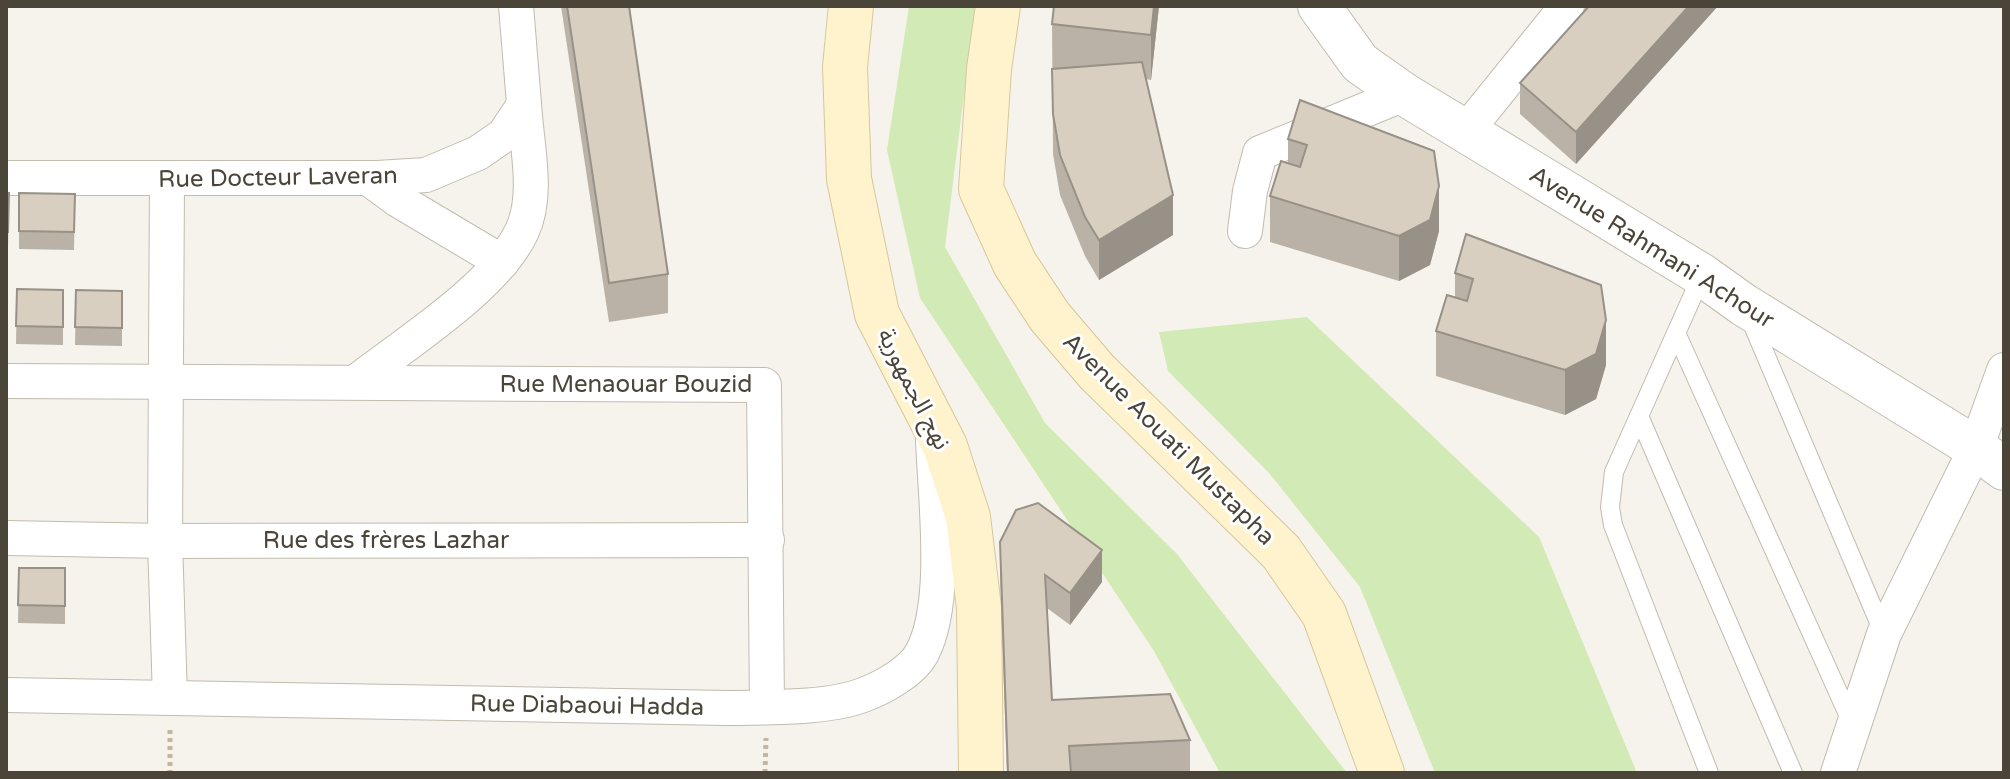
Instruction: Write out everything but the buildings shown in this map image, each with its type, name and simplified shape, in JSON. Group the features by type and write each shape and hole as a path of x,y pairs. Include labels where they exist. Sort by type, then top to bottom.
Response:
{"main road":[{"name":"نهج الجمهورية","path":"851,6 845,67 849,179 877,314 945,446 968,517 979,608 981,773"},
{"name":"Avenue Aouati Mustapha","path":"998,6 989,69 981,189 1015,264 1050,317 1097,372 1281,552 1324,614 1382,773"}],"street":[{"path":"356,382 478,288 502,262 523,229 530,204 516,6"},
{"name":"Avenue Rahmani Achour","path":"1319,6 1360,63 1404,94 1702,275 1744,305 1990,458"},
{"path":"1466,131 1567,6"},
{"path":"1245,231 1250,191 1260,153 1404,94"},
{"name":"Rue Docteur Laveran","path":"6,178 368,178 426,175 478,153 504,135 524,105"},
{"path":"368,178 398,200 502,262"},
{"path":"167,179 165,541 170,698"},
{"path":"1849,754 1884,634 1990,458 2004,370"},
{"name":"Rue Menaouar Bouzid","path":"6,381 764,385 767,707"},
{"name":"Rue Diabaoui Hadda","path":"6,695 767,707 798,706 862,696 897,678 921,656 934,623 937,568 933,424"},
{"name":"Rue des frères Lazhar","path":"6,538 165,541 767,540"}],"lane":[{"path":"1702,275 1614,472 1610,507 1613,525 1709,773"},
{"path":"1744,305 1884,634"},
{"path":"1677,335 1849,754"},
{"path":"1639,416 1793,773"}],"path":[{"path":"170,698 170,773"}],"green space":[{"path":"909,6 975,6 945,247 1045,423 1177,554 1347,773 1220,773 1154,651 920,298 887,150"},
{"path":"1307,317 1539,537 1637,773 1435,773 1360,587 1269,473 1168,371 1159,332"}]}
